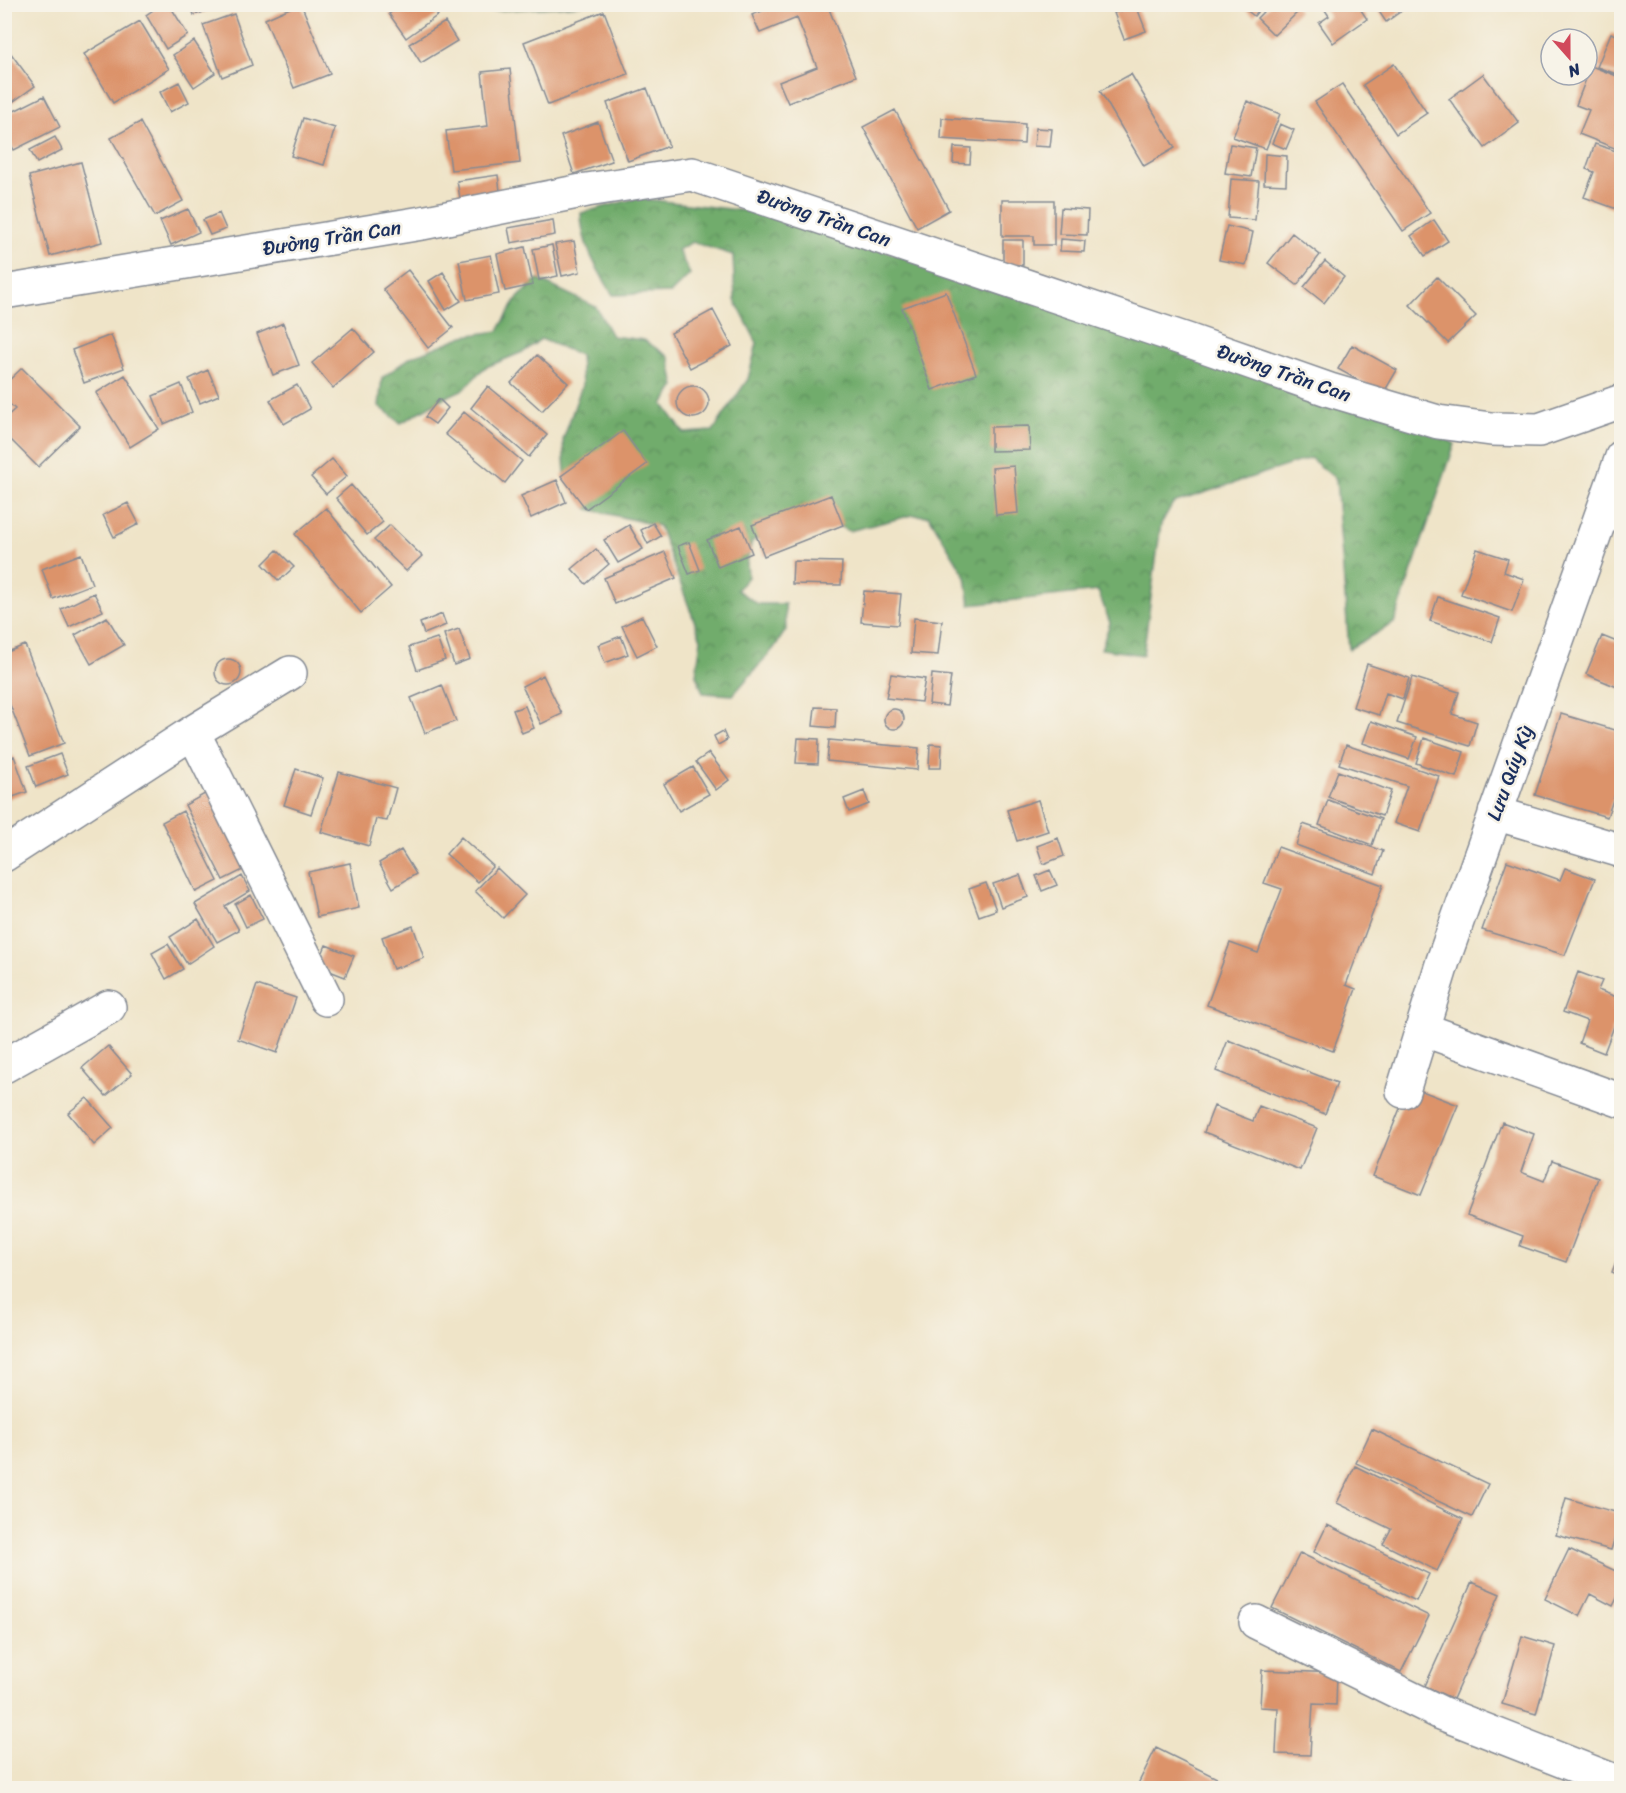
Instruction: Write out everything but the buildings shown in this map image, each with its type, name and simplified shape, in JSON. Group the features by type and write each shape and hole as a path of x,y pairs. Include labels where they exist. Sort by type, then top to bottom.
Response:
{"street":[{"name":"Đường Trần Can","path":"4,292 422,223 587,190 692,174 1330,390 1438,422 1491,429 1539,430 1622,401"},
{"name":"Lưu Qúy Kỳ","path":"1403,1091 1443,961 1495,813 1608,535 1622,457"},
{"path":"4,855 193,732 290,673"},
{"path":"193,732 326,999"},
{"path":"1495,813 1622,851"},
{"path":"6,1058 108,1007"},
{"path":"1422,1029 1622,1101"},
{"path":"1256,1622 1441,1713 1622,1784"}],"green space":[{"path":"467,5 582,5 478,12"},
{"path":"637,198 772,214 1435,431 1455,444 1394,623 1349,649 1336,479 1310,458 1173,503 1161,524 1143,655 1101,649 1110,623 1098,591 970,605 966,577 929,516 913,515 849,531 813,514 752,541 747,562 748,577 737,590 758,604 785,604 786,630 774,648 733,695 703,693 696,675 701,639 659,526 588,509 565,474 563,440 582,385 580,355 541,339 525,351 484,368 464,389 401,423 379,406 382,378 411,357 464,336 498,331 516,300 537,279 596,307 612,336 644,340 669,357 675,386 663,404 684,433 713,431 748,379 757,343 735,300 733,255 692,242 678,250 690,274 671,293 613,295 587,246 581,213"}]}
